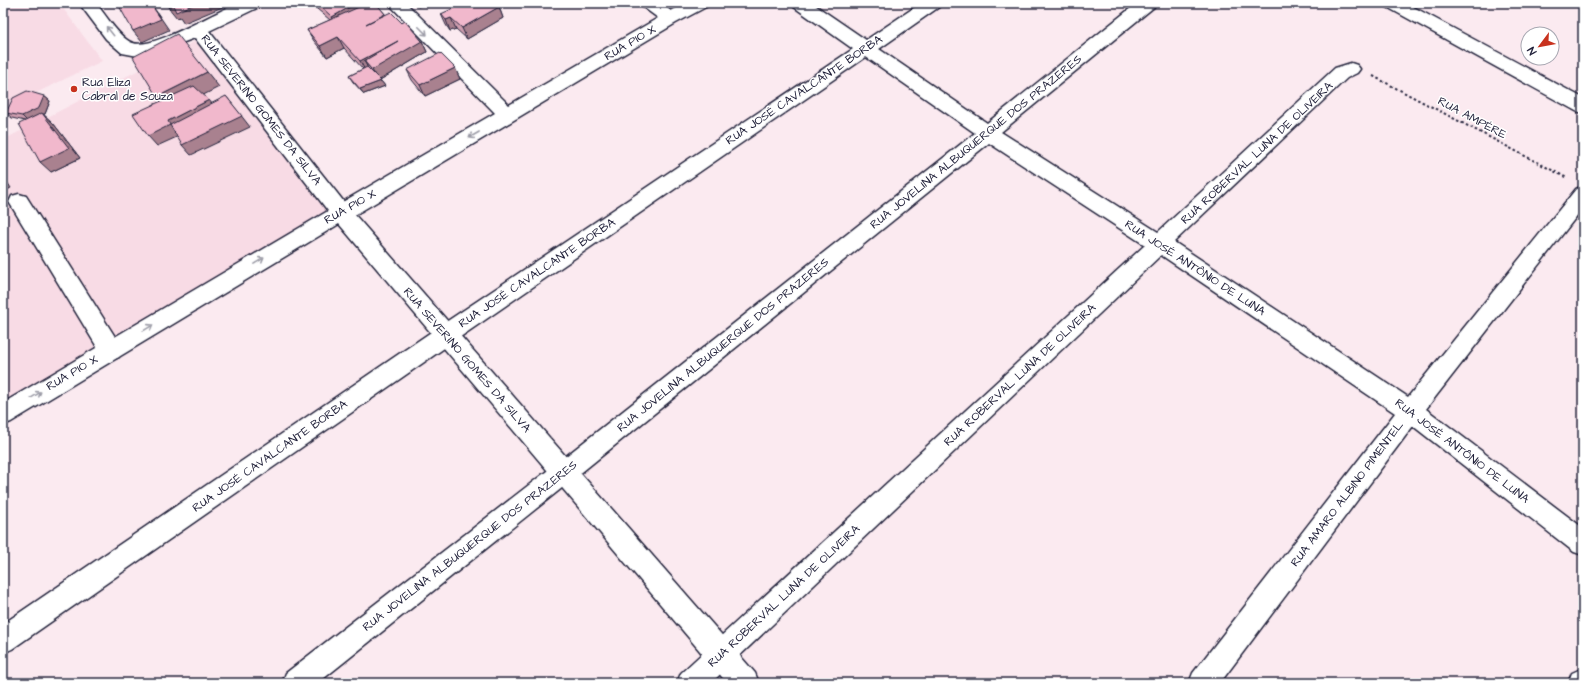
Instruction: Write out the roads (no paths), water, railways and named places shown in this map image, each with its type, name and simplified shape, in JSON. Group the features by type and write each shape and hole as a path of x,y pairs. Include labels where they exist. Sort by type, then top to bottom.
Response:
{"street":[{"path":"87,3 121,45 132,51 162,45 253,3"},
{"path":"396,3 508,115"},
{"path":"649,3 670,19"},
{"name":"RUA PIO X","path":"3,415 340,212 670,19 700,3"},
{"name":"RUA JOSÉ ANTÔNIO DE LUNA","path":"800,3 988,133 1160,244 1411,410 1583,543"},
{"name":"RUA JOSÉ CAVALCANTE BORBA","path":"3,640 445,335 933,3"},
{"name":"RUA JOVELINA ALBUQUERQUE DOS PRAZERES","path":"296,683 564,472 1148,3"},
{"path":"1393,3 1583,106"},
{"name":"RUA SEVERINO GOMES DA SILVA","path":"198,29 340,212 745,683"},
{"name":"RUA ROBERVAL LUNA DE OLIVEIRA","path":"691,683 1341,73 1351,69"},
{"name":"RUA AMARO ALBINO PIMENTEL","path":"1203,683 1411,410 1576,187"},
{"path":"19,202 111,350"}],"place":[{"name":"Rua Eliza Cabral de Souza","path":"74,89"}]}
